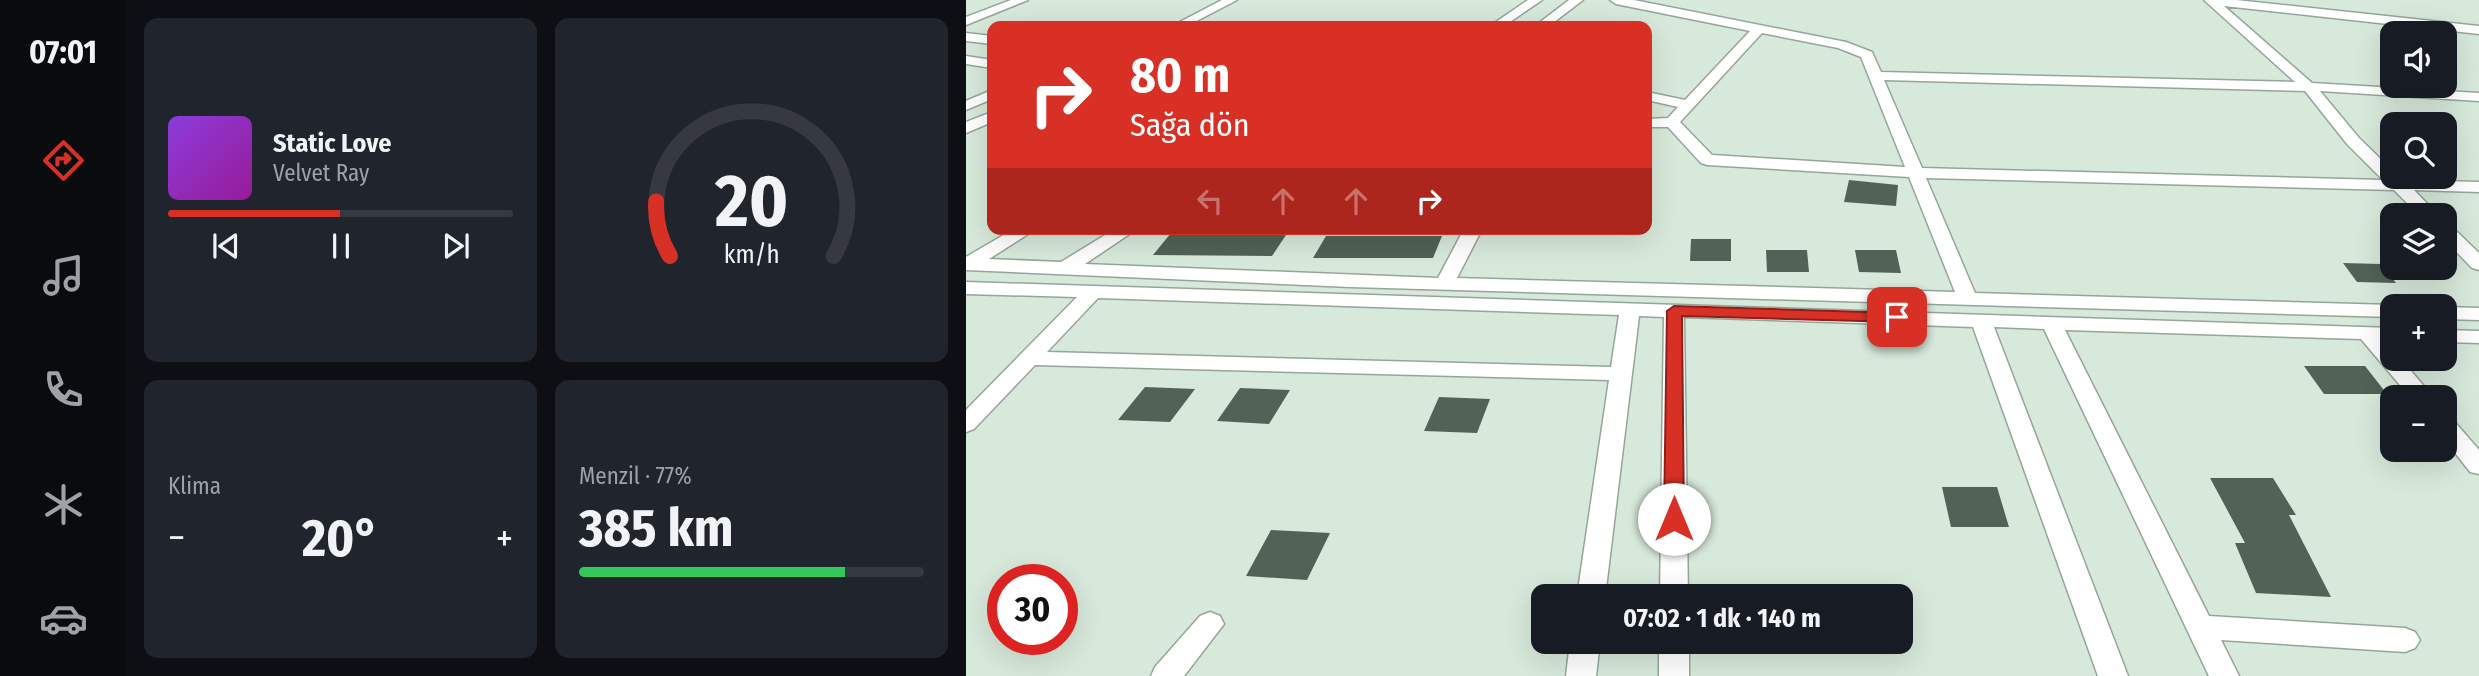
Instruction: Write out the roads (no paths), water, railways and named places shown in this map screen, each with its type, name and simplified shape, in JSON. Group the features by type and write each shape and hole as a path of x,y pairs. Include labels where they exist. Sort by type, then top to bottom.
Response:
{"street":[{"path":"966,21 1022,0"},
{"path":"1188,21 1231,0"},
{"path":"1504,21 1536,0"},
{"path":"1548,21 1577,0"},
{"path":"1616,0 1858,50 1870,58 1975,310 2113,676"},
{"path":"2211,0 2479,30"},
{"path":"2211,0 2309,87 2353,141 2380,167"},
{"path":"1652,123 1672,122 1759,29"},
{"path":"966,37 987,39"},
{"path":"966,60 987,63"},
{"path":"1878,76 2309,87 2479,97"},
{"path":"966,106 987,96"},
{"path":"1652,97 1688,105"},
{"path":"966,128 987,118"},
{"path":"1672,122 1707,160 1918,173 2380,185"},
{"path":"2457,186 2479,187"},
{"path":"2403,189 2417,203"},
{"path":"967,264 1017,235"},
{"path":"1065,268 1118,235"},
{"path":"1444,284 1470,235"},
{"path":"2457,242 2479,264"},
{"path":"967,264 1975,310 2051,322 2380,334"},
{"path":"966,288 1674,311 2380,311"},
{"path":"966,424 1093,292"},
{"path":"1593,584 1630,309"},
{"path":"1674,311 1674,584"},
{"path":"2457,313 2479,314"},
{"path":"2051,322 2224,676"},
{"path":"2368,334 2412,385"},
{"path":"2457,336 2479,337"},
{"path":"1030,358 1621,374"},
{"path":"2457,439 2479,466"},
{"path":"1166,676 1210,624"},
{"path":"2200,627 2405,640"},
{"path":"1580,676 1583,654"},
{"path":"1674,654 1674,676"}]}
